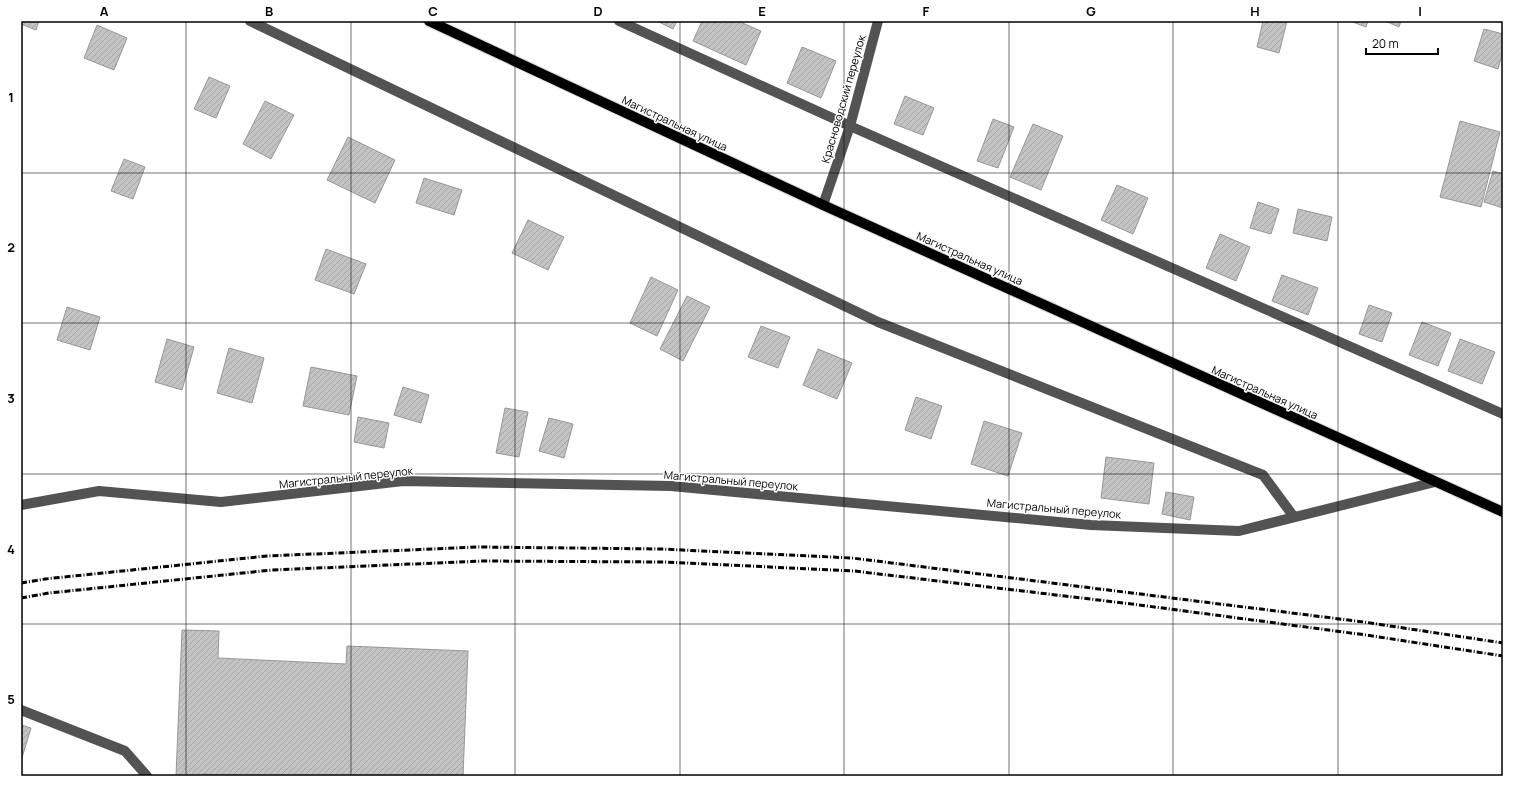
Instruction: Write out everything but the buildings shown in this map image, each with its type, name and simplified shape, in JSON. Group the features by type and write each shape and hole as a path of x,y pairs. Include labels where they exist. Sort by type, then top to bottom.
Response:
{"main road":[{"name":"Магистральная улица","path":"429,21 823,205 1503,512"}],"street":[{"path":"250,21 878,322 1263,475 1294,517"},
{"path":"619,21 850,126 1503,414"},
{"name":"Красноводский переулок","path":"823,205 850,126 878,21"},
{"name":"Магистральный переулок","path":"21,504 99,492 221,502 403,481 671,486 1091,525 1239,531 1435,482"},
{"path":"21,710 125,751 147,776"}],"railway":[{"path":"21,583 45,579 267,556 479,547 661,549 852,558 1364,622 1503,643"},
{"path":"21,598 49,593 272,570 483,561 665,562 854,571 1132,604 1366,635 1503,656"}]}
